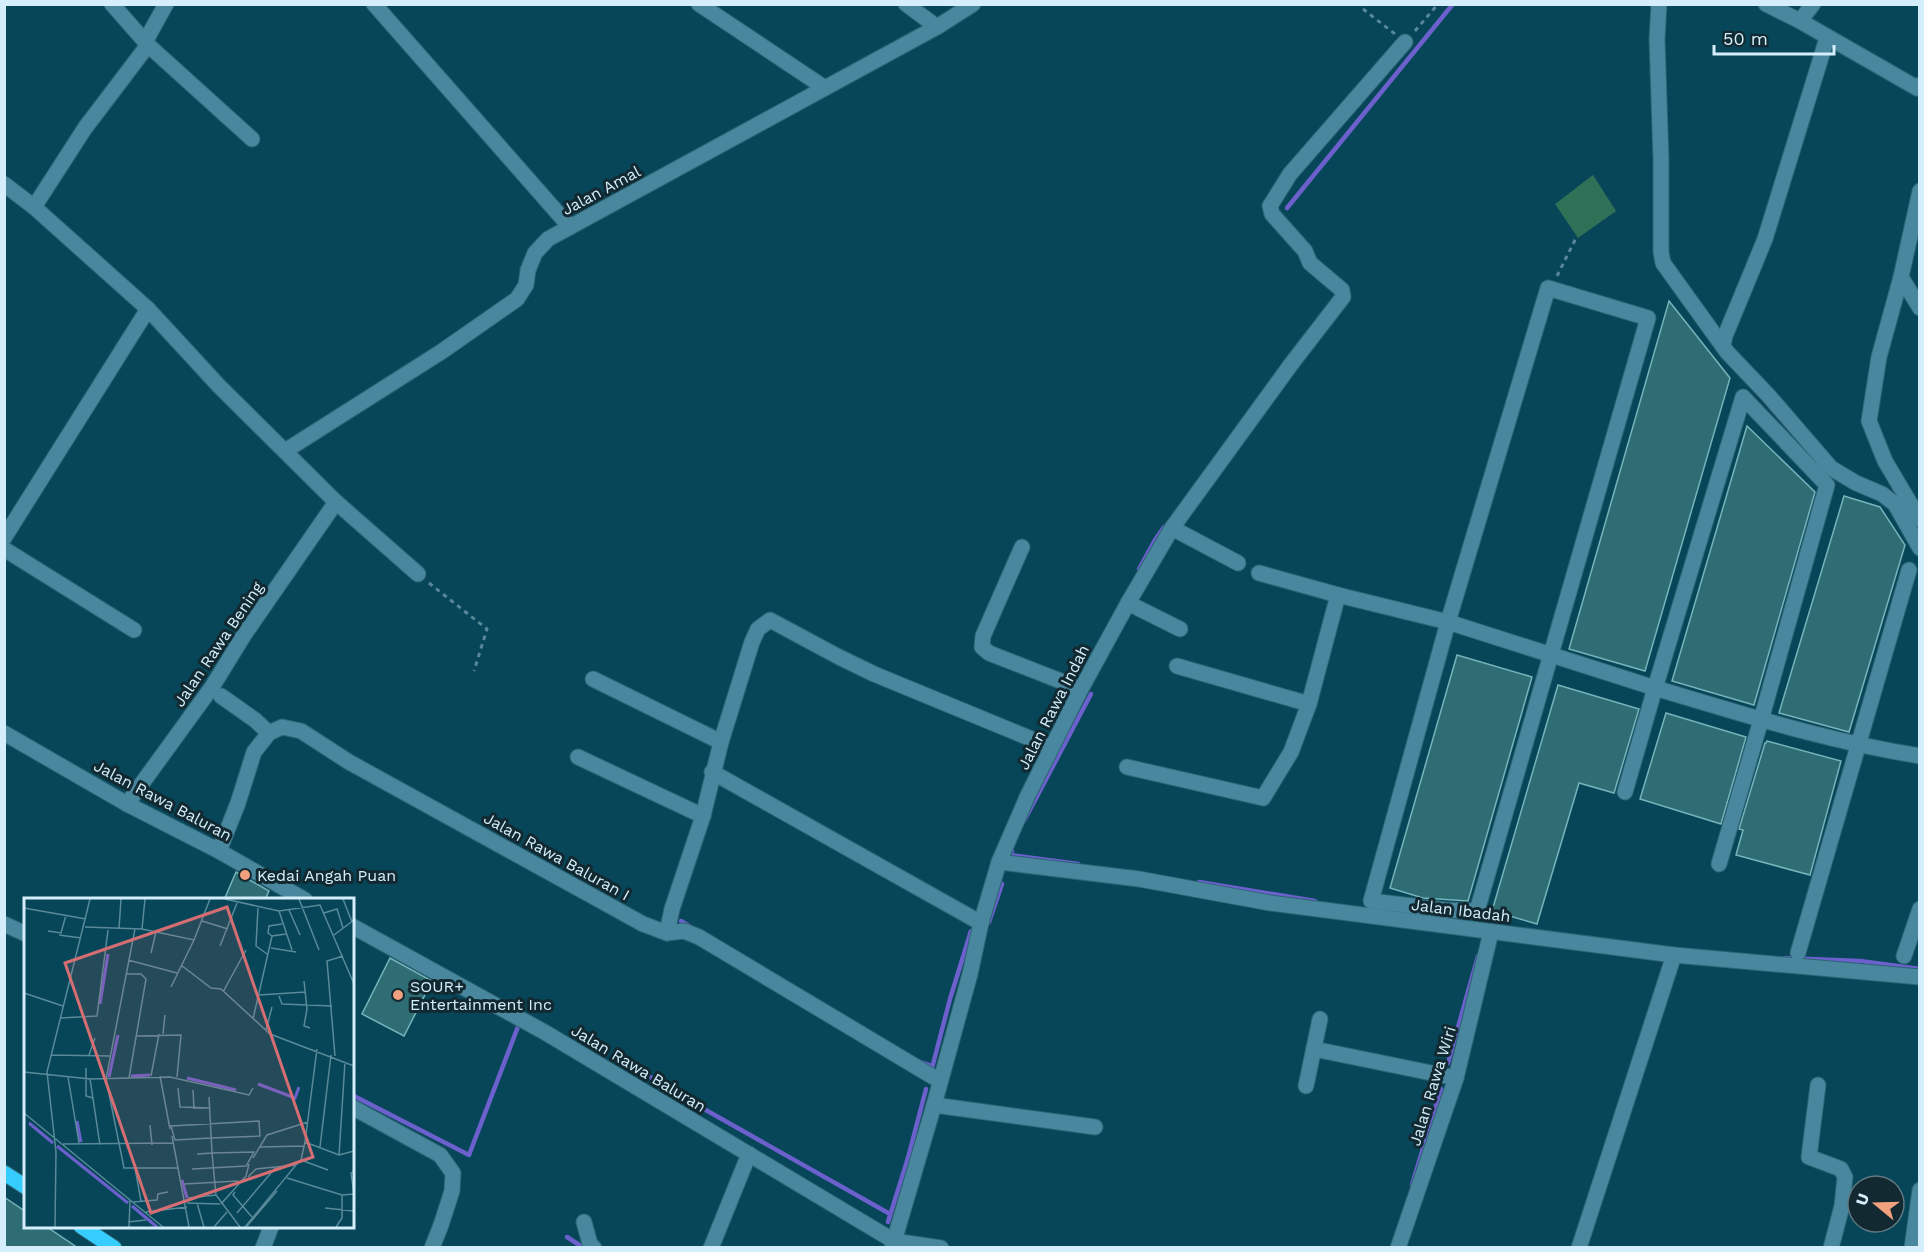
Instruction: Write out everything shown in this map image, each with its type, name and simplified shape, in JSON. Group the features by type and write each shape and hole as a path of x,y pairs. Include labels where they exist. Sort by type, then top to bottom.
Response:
{"main road":[{"path":"4,1173 24,1186"},
{"path":"85,1228 100,1232 114,1248"}],"street":[{"path":"112,4 146,44 252,139"},
{"path":"34,207 85,128 146,44 166,4"},
{"path":"374,4 570,227"},
{"path":"699,4 825,88"},
{"path":"906,4 937,27"},
{"name":"Jalan Amal","path":"285,451 441,352 517,299 526,285 534,253 548,238 937,27 973,4"},
{"path":"1659,4 1657,39 1662,160 1660,252 1663,263 1723,345 1831,468 1856,483 1882,494 1895,504 1920,548"},
{"path":"1766,4 1917,88 1920,85"},
{"path":"1800,21 1813,4"},
{"path":"1723,345 1765,239 1827,38"},
{"name":"Jalan Rawa Indah","path":"893,1244 934,1105 999,862 1051,747 1128,603 1173,528 1292,363 1343,297 1341,290 1310,263 1305,251 1272,214 1270,206 1290,174 1405,42"},
{"path":"4,184 34,207 148,309 219,386 336,502 418,574"},
{"path":"1920,191 1901,277 1879,357 1869,421 1885,461 1920,520"},
{"path":"1901,277 1920,308"},
{"path":"1548,288 1648,318 1477,911 1445,910 1371,901 1448,622 1548,288"},
{"path":"4,538 148,309"},
{"path":"1625,792 1743,397 1827,485 1719,864"},
{"name":"Jalan Rawa Bening","path":"127,804 212,687 244,635 336,502"},
{"path":"1173,528 1238,563"},
{"path":"1022,547 983,636 982,647 989,653 1081,689"},
{"path":"4,549 134,630"},
{"path":"1798,953 1910,570"},
{"path":"1259,573 1448,622 1761,720 1858,746 1920,756"},
{"path":"1127,767 1263,798 1291,752 1309,704 1338,595"},
{"path":"1128,603 1180,629"},
{"path":"667,933 703,816 712,772 752,642 758,629 770,620 874,674 1051,747"},
{"path":"1178,666 1309,704"},
{"path":"593,679 721,742"},
{"path":"219,851 254,752 268,733 255,720 221,696"},
{"name":"Jalan Rawa Baluran I","path":"268,733 282,727 301,731 377,778 643,924 667,933 684,931 699,938 940,1082"},
{"name":"Jalan Rawa Baluran","path":"4,733 127,804 219,851 301,898"},
{"path":"578,757 703,816"},
{"path":"712,772 981,923"},
{"name":"Jalan Ibadah","path":"999,862 1139,879 1270,903 1674,956 1920,977"},
{"path":"1904,956 1920,909"},
{"path":"4,924 24,933"},
{"name":"Jalan Rawa Baluran","path":"354,927 546,1033 749,1154 893,1244"},
{"name":"Jalan Rawa Wiri","path":"1398,1248 1456,1078 1491,932"},
{"path":"1579,1248 1674,956"},
{"path":"1306,1086 1320,1019"},
{"path":"1314,1049 1456,1078"},
{"path":"1818,1085 1809,1157 1841,1169 1845,1177 1842,1206 1831,1248"},
{"path":"934,1105 1095,1127"},
{"path":"354,1108 440,1155 453,1173 452,1191 432,1248"},
{"path":"711,1248 749,1154"},
{"path":"1911,1248 1920,1190"},
{"path":"584,1222 590,1244 594,1248"},
{"path":"263,1248 271,1228"},
{"path":"893,1244 941,1248"}],"path":[{"path":"1363,9 1405,42 1438,4"},
{"path":"1552,288 1577,236"},
{"path":"418,574 465,614 487,629 474,671"}],"green space":[{"path":"1593,175 1616,211 1578,238 1555,204"}],"building":[{"path":"1669,301 1730,378 1645,671 1569,649"},
{"path":"1747,426 1815,492 1754,705 1672,681"},
{"path":"1844,496 1880,507 1905,545 1849,732 1779,713"},
{"path":"1457,655 1532,677 1468,901 1423,898 1390,888"},
{"path":"1558,685 1639,709 1614,793 1579,783 1537,924 1492,911"},
{"path":"1666,713 1746,737 1721,824 1640,799"},
{"path":"1767,741 1841,761 1810,875 1736,855 1743,830 1739,829"},
{"name":"Kedai Angah Puan","path":"236,872 269,891 266,898 225,898"},
{"name":"SOUR+ Entertainment Inc","path":"390,958 432,981 404,1036 362,1014"},
{"path":"4,1197 24,1211 24,1228 48,1228 78,1248 4,1248"}],"waterway":[{"path":"1287,208 1453,4"},
{"path":"1139,569 1164,527"},
{"path":"1024,821 1091,694"},
{"path":"1012,851 1010,855 1078,864"},
{"path":"1199,882 1315,901"},
{"path":"989,922 1002,884"},
{"path":"681,921 691,927"},
{"path":"932,1068 971,931"},
{"path":"1448,1063 1478,956"},
{"path":"1785,958 1860,961 1920,969"},
{"path":"354,1096 469,1155 519,1024"},
{"path":"618,1057 681,1096 890,1214"},
{"path":"921,1062 932,1066"},
{"path":"888,1222 926,1089"},
{"path":"1412,1185 1441,1089"},
{"path":"567,1237 584,1248"}],"place":[{"name":"Kedai Angah Puan","path":"245,875"},
{"name":"SOUR+ Entertainment Inc","path":"398,995"}]}
